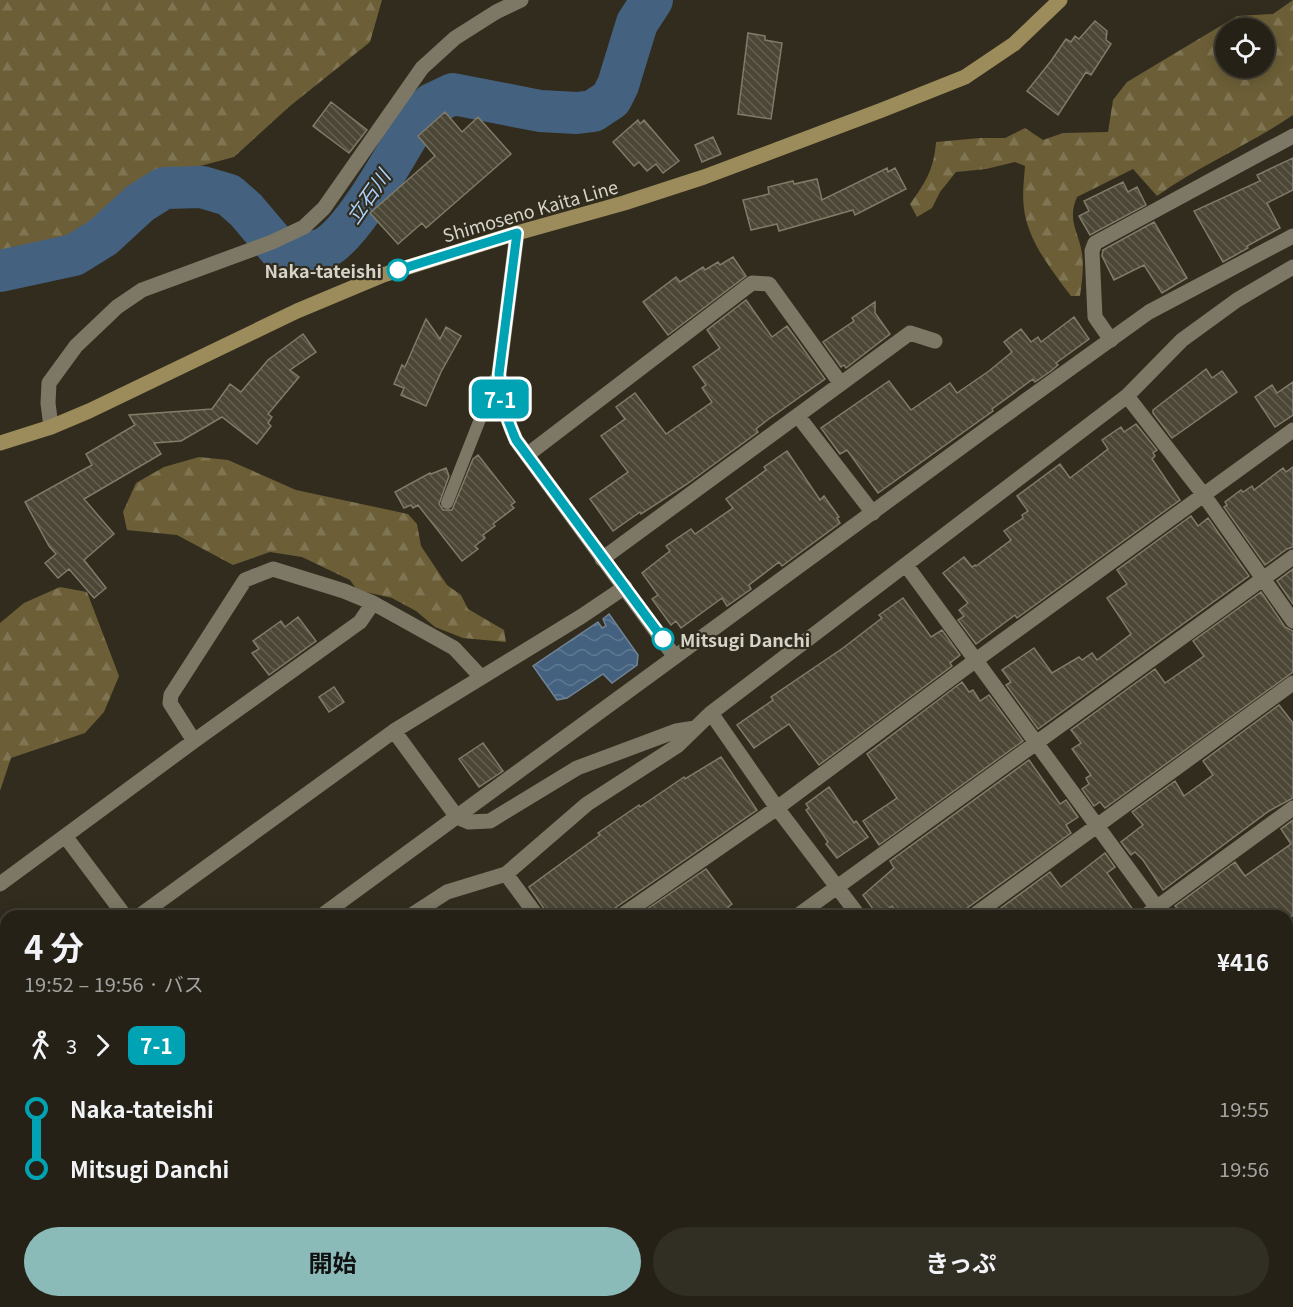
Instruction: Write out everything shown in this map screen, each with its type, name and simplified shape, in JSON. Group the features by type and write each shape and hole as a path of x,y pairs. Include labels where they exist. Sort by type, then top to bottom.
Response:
{"main road":[{"name":"Shimoseno Kaita Line","path":"0,443 51,427 89,411 297,311 383,275 704,177 965,77 1014,44 1060,0"}],"street":[{"path":"51,427 48,402 49,383 76,346 117,307 142,290 273,242 303,227 324,208 422,68 455,38 496,12 521,0"},
{"path":"1111,340 1095,317 1092,251 1095,243 1293,136"},
{"path":"517,233 499,374 500,396 504,411 516,440 675,657"},
{"path":"329,910 1149,312 1293,236"},
{"path":"419,910 447,892 506,874 587,804 677,746 711,713 1127,396 1182,340 1237,300 1293,267"},
{"path":"527,455 752,283 769,284 841,384"},
{"path":"602,559 910,333 935,341"},
{"path":"1127,396 1203,494 1293,621"},
{"path":"798,416 873,513"},
{"path":"630,910 777,808 1293,430"},
{"path":"805,910 1293,557"},
{"path":"906,565 1097,826 1152,910"},
{"path":"194,741 171,703 171,695 245,580 273,569 344,591 373,603 454,648 481,677"},
{"path":"147,910 394,731 582,616 625,587"},
{"path":"0,884 360,622 373,603"},
{"path":"981,910 1293,683"},
{"path":"711,713 777,808 854,910"},
{"path":"394,731 458,817 469,822 490,821 577,768 676,731 695,728"},
{"path":"1160,910 1293,808"},
{"path":"65,836 120,910"},
{"path":"506,874 533,910"}],"lane":[{"path":"447,503 484,409 489,387 499,374"}],"green space":[{"path":"0,0 382,0 370,42 290,106 234,157 159,177 47,250 0,263"},
{"path":"1293,0 1293,115 1190,174 1157,196 1133,169 1077,197 1073,219 1083,259 1080,296 1071,296 1042,255 1030,233 1023,203 1025,166 1015,162 986,169 956,172 940,192 932,208 917,217 910,204 928,176 936,142 1005,138 1025,128 1043,140 1063,133 1108,132 1113,100 1127,82 1215,29 1215,78 1275,78 1275,18 1234,18 1273,14"},
{"path":"199,457 228,460 296,490 408,514 417,524 421,546 447,585 461,595 468,609 504,630 506,642 463,638 435,627 416,611 392,598 357,590 350,580 302,557 270,552 233,565 177,535 127,530 123,512 136,483 164,467"},
{"path":"60,587 87,592 119,676 104,712 85,733 11,758 0,791 0,623 24,603"}],"water":[{"path":"609,614 638,655 637,665 612,683 603,674 567,698 557,700 533,666 598,622 602,628 606,626 603,619"}],"building":[{"path":"1095,21 1107,31 1106,40 1111,44 1091,75 1086,72 1058,115 1027,91 1066,39 1071,42 1075,36 1079,39"},
{"path":"748,33 765,36 765,40 782,43 771,119 738,114"},
{"path":"331,102 367,130 349,153 313,126"},
{"path":"445,112 462,132 478,117 511,154 426,228 422,223 398,244 370,213 435,156 418,136"},
{"path":"638,120 640,124 644,120 679,161 663,173 656,164 647,171 639,162 634,166 613,142"},
{"path":"713,137 721,154 702,162 695,145"},
{"path":"1293,158 1293,190 1267,203 1280,228 1223,262 1194,211 1260,181 1257,175"},
{"path":"887,168 888,172 895,168 906,189 855,215 853,210 779,231 777,224 751,230 743,200 769,194 768,187 793,181 794,184 817,179 822,200"},
{"path":"1123,182 1128,192 1137,187 1146,205 1090,235 1079,216 1089,211 1084,201"},
{"path":"1154,222 1187,278 1162,293 1144,265 1114,280 1102,256 1103,250"},
{"path":"733,257 746,276 668,335 643,302 676,277 680,282 703,267 705,270 718,262 720,265"},
{"path":"746,300 772,337 787,326 825,379 766,421 756,429 758,432 687,484 613,531 590,499 628,472 601,436 625,419 616,407 635,393 666,434 712,402 702,388 706,385 693,367 720,348 707,330"},
{"path":"875,302 875,313 890,334 846,368 844,365 841,367 823,342 854,321 852,318"},
{"path":"1074,317 1089,339 1056,363 1058,365 1051,371 1035,382 1033,379 992,409 993,411 878,493 847,450 840,454 821,428 889,381 911,410 950,383 957,393 1012,352 1004,342 1021,329 1031,342 1038,337 1041,342"},
{"path":"426,319 440,339 446,327 461,336 426,406 401,395 404,388 394,384 402,365 405,367"},
{"path":"303,334 316,352 290,370 299,377 268,414 272,417 268,423 271,426 257,444 222,417 181,441 154,443 161,454 84,499 114,534 84,560 106,588 94,598 69,569 58,578 45,563 56,554 49,546 25,502 92,465 86,454 135,425 129,415 212,409 230,384 241,392 268,360"},
{"path":"1206,369 1212,378 1222,371 1237,392 1172,438 1153,410"},
{"path":"1293,382 1293,415 1275,427 1255,397 1272,385 1277,393"},
{"path":"1136,424 1157,450 1153,453 1155,456 1152,459 1180,500 1017,618 1015,615 976,644 958,620 964,616 959,610 968,603 943,573 964,557 972,567 976,566 1011,540 1004,531 1023,518 1022,515 1028,511 1017,496 1060,464 1070,478 1108,449 1102,440 1121,427 1124,432"},
{"path":"787,451 820,500 824,496 839,517 837,518 840,523 782,566 779,562 749,585 751,589 727,606 722,598 681,628 676,621 671,625 652,599 658,595 642,573 670,551 666,546 691,529 695,534 733,508 726,499 766,470 764,467"},
{"path":"478,455 515,502 511,505 514,508 483,535 485,538 475,546 478,549 462,561 418,505 413,508 411,505 404,508 395,492 430,473 446,468 449,476 439,504 443,510 452,510 473,459"},
{"path":"1293,467 1293,547 1265,565 1224,507 1227,505 1225,502 1241,490 1243,492 1252,486 1254,490 1283,468 1286,472"},
{"path":"1191,516 1198,526 1208,518 1249,576 1038,729 1006,685 1011,682 1002,670 1034,648 1052,673 1079,657 1082,660 1092,653 1097,660 1131,634 1107,598 1127,584 1117,570"},
{"path":"1293,569 1293,604 1277,581"},
{"path":"1261,592 1285,627 1293,631 1293,672 1105,808 1100,802 1094,806 1082,789 1089,784 1086,778 1091,775 1072,749 1081,743 1071,730 1155,669 1165,683 1204,656 1193,641"},
{"path":"903,598 931,637 942,630 960,655 950,663 952,666 819,765 789,724 754,748 737,725 773,700 771,697 843,648 882,618 879,615"},
{"path":"298,617 316,641 269,675 252,653 259,649 253,641 281,621 285,627"},
{"path":"962,682 969,692 973,690 980,701 989,695 1023,741 879,845 863,821 897,798 867,754"},
{"path":"334,687 344,702 329,712 319,697"},
{"path":"1279,705 1293,723 1293,798 1269,811 1163,890 1143,860 1135,852 1131,855 1121,842 1143,825 1132,812 1175,781 1184,796 1213,775 1203,761"},
{"path":"483,743 503,771 479,787 459,759"},
{"path":"721,757 757,810 614,910 545,910 529,887 600,835 598,833 684,777 685,779"},
{"path":"1029,760 1060,804 1066,800 1078,817 1066,825 1071,833 964,910 895,910 892,906 886,910 874,910 863,895 894,868 890,861"},
{"path":"829,787 854,823 856,821 868,837 837,858 806,810 809,808 806,804"},
{"path":"1293,820 1293,910 1178,910 1175,906 1235,862 1245,876 1291,844 1281,829"},
{"path":"1105,853 1115,867 1107,873 1133,910 1002,910 1001,908 1050,872 1061,887"},
{"path":"706,869 732,904 728,907 730,910 646,910"}],"waterway":[{"name":"立石川","path":"0,271 74,255 103,237 140,203 164,188 202,187 229,195 246,210 280,250 309,252 325,248 350,225 389,167 419,116 432,104 453,94 540,111 577,113 593,111 611,99 618,85 637,23 652,0"}],"bus line":[{"name":"7-1","path":"398,270 517,233 499,374 500,396 504,411 516,440 663,639"}],"place":[{"name":"Naka-tateishi","path":"398,270"},
{"name":"Mitsugi Danchi","path":"663,639"}]}
